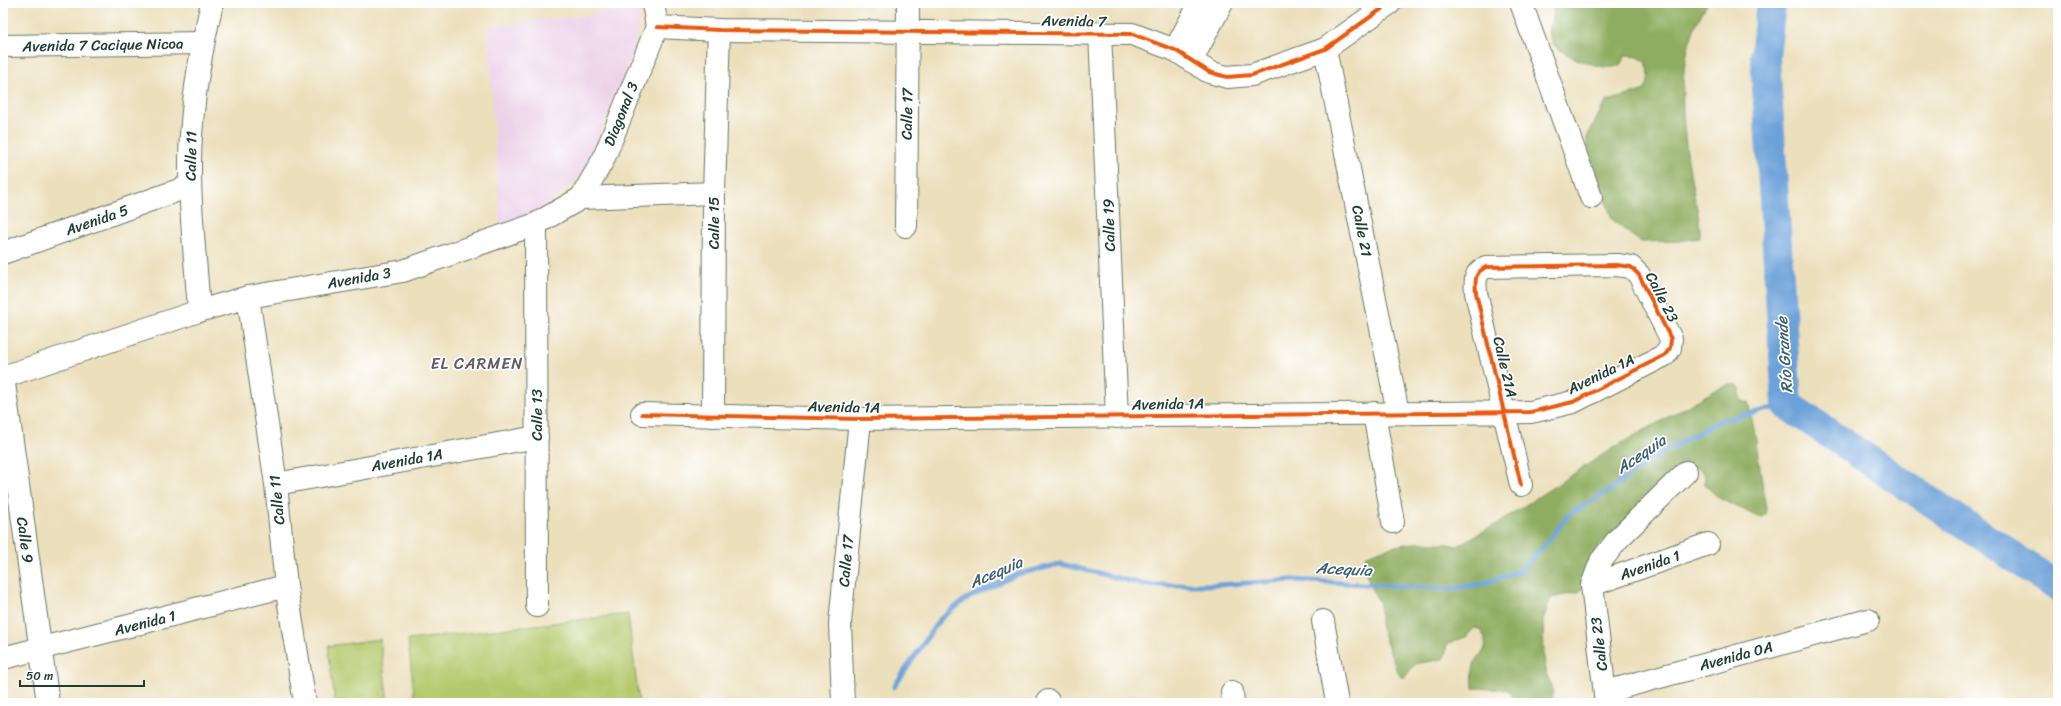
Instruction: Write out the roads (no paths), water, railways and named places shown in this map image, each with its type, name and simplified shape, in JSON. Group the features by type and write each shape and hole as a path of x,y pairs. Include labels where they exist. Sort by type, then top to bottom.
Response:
{"street":[{"name":"Calle 11","path":"199,311 190,186 192,123 203,43 212,3"},
{"path":"653,3 657,27"},
{"name":"Calle 17","path":"906,226 908,3"},
{"path":"1183,55 1200,3"},
{"path":"1183,55 1222,3"},
{"name":"Avenida 7","path":"657,27 718,30 1132,34 1183,55 1209,72 1227,77 1252,75 1325,49 1390,3"},
{"path":"1521,3 1591,197"},
{"name":"Diagonal 3","path":"581,198 603,160 657,27"},
{"name":"Calle 15","path":"713,416 714,192 718,30"},
{"name":"Calle 19","path":"1100,33 1117,417"},
{"name":"Avenida 7 Cacique Nicoa","path":"3,46 203,43"},
{"name":"Calle 21","path":"1325,49 1398,413"},
{"name":"Avenida 5","path":"3,252 190,186"},
{"name":"Avenida 3","path":"3,377 199,311 248,297 403,271 536,224 581,198 714,192"},
{"name":"Calle 13","path":"536,224 537,606"},
{"name":"Calle 23","path":"1475,278 1479,271 1486,267 1617,265 1631,268 1639,275 1670,339"},
{"name":"Calle 21A","path":"1475,278 1476,293 1520,485"},
{"name":"Calle 11","path":"248,297 276,484 286,586 305,703"},
{"name":"Avenida 1A","path":"642,414 860,419 1531,412 1573,402 1664,355 1670,348 1670,339"},
{"name":"Calle 9","path":"3,377 48,703"},
{"path":"1374,413 1393,522"},
{"name":"Calle 17","path":"843,703 840,623 860,419"},
{"name":"Avenida 1A","path":"276,484 537,437"},
{"path":"1592,585 1601,561 1618,539 1686,472"},
{"name":"Avenida 1","path":"1592,585 1708,544"},
{"name":"Calle 23","path":"1592,585 1605,697"},
{"name":"Avenida 1","path":"3,658 40,650 286,586"},
{"name":"Avenida 0A","path":"1605,697 1868,620"},
{"path":"1323,621 1337,703"}],"waterway":[{"name":"Río Grande","path":"1771,3 1765,57 1787,405 2058,587"},
{"name":"Acequia","path":"894,687 939,620 966,599 1018,574 1061,564 1146,585 1216,585 1293,580 1449,589 1486,583 1521,570 1545,545 1568,515 1612,489 1647,462 1719,421 1787,405"}],"district":[{"name":"EL CARMEN","path":"477,363"}]}
